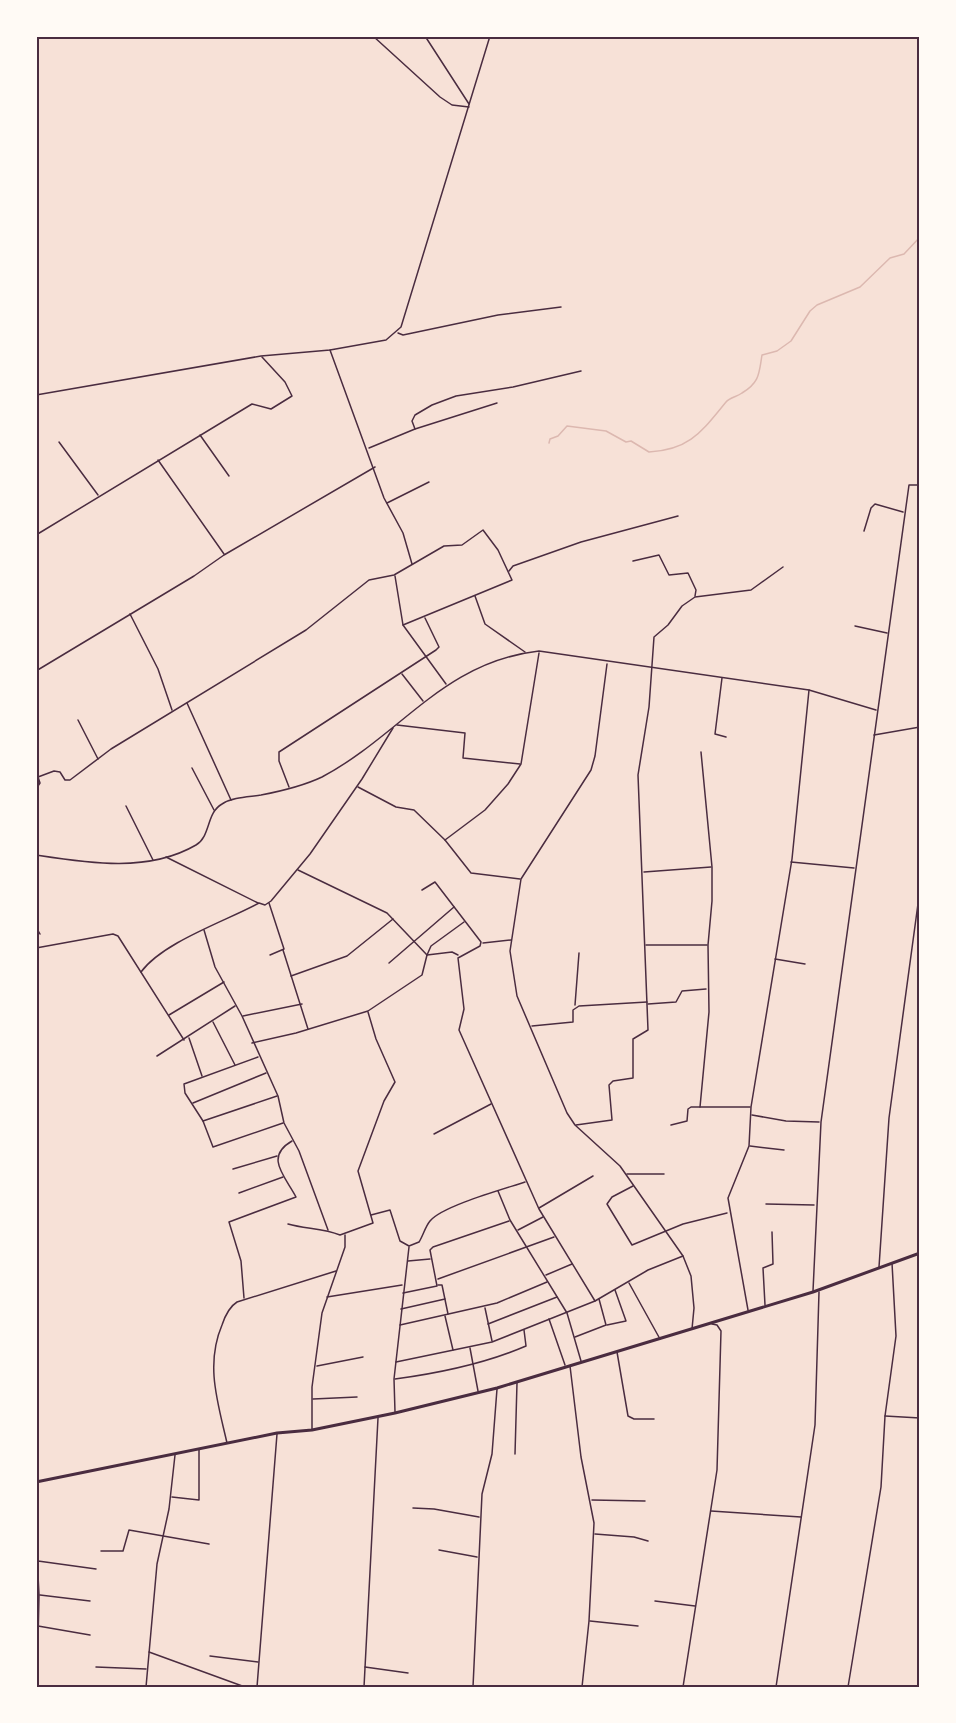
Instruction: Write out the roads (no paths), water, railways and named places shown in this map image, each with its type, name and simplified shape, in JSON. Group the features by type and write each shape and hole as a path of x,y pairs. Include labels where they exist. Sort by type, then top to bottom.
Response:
{"highway":[{"path":"36,1482 277,1433 312,1430 378,1417 478,1393 813,1292 920,1253"}],"street":[{"path":"373,36 440,97 452,105 469,106"},
{"path":"425,36 469,106"},
{"path":"36,395 261,356 330,350 386,340 398,333 490,36"},
{"path":"398,333 404,335 498,315 561,307"},
{"path":"330,350 387,503 403,533 412,565"},
{"path":"36,535 199,434 252,404 271,409 292,396 285,382 261,356"},
{"path":"415,429 412,421 415,415 444,400 581,371"},
{"path":"368,448 415,429 497,403"},
{"path":"199,434 228,476"},
{"path":"59,442 99,496"},
{"path":"158,459 224,555"},
{"path":"36,671 194,576 224,555 375,467"},
{"path":"387,503 429,482"},
{"path":"813,1292 815,1205 821,1122 908,488 910,484 920,485"},
{"path":"864,531 871,508 875,504 905,512"},
{"path":"509,571 513,566 581,542 678,516"},
{"path":"36,789 40,783 38,777 42,775 58,771 67,781 187,702 306,630 369,580 394,575 444,546 462,545 483,530 509,571 512,580 425,618 403,625"},
{"path":"633,561 658,555 669,575 688,573 696,590 695,597"},
{"path":"575,1125 612,1120 609,1085 613,1081 633,1078 633,1039 648,1030 638,775 654,667 654,637 668,625 682,606 695,597 751,590 783,567"},
{"path":"394,575 403,625 446,684"},
{"path":"475,596 485,624 525,653"},
{"path":"130,614 158,669 173,711"},
{"path":"290,788 279,757 282,749 402,674 439,647 425,618"},
{"path":"855,626 888,634"},
{"path":"36,855 114,864 154,861 166,857 201,841 214,810 231,800 290,788 323,776 397,725 446,684 499,659 525,653 539,651 607,663 654,667 808,690 876,710"},
{"path":"445,840 484,810 508,784 521,764 539,651"},
{"path":"607,663 593,764 521,879 512,940 512,966 517,996 532,1026 550,1075 575,1125 609,1154 626,1174 683,1256 690,1276 694,1308 692,1329"},
{"path":"402,674 423,701"},
{"path":"722,677 715,734 726,737"},
{"path":"748,1311 729,1212 730,1187 749,1146 751,1107 791,862 808,690"},
{"path":"187,702 231,800"},
{"path":"78,720 98,759"},
{"path":"397,725 465,733 464,758 521,764"},
{"path":"166,857 259,903 265,905 269,903 298,870 357,786 394,727"},
{"path":"874,735 920,728"},
{"path":"700,1107 709,1012 708,945 712,902 712,867 701,752"},
{"path":"192,768 214,810"},
{"path":"357,786 396,807 414,810 445,840 471,874 521,879"},
{"path":"126,806 154,861"},
{"path":"791,862 855,868"},
{"path":"643,872 712,867"},
{"path":"298,870 379,908 393,919 412,942 427,955 452,952 459,956"},
{"path":"422,890 435,882 482,943"},
{"path":"879,1268 889,1118 920,889"},
{"path":"141,972 147,963 204,929 259,903"},
{"path":"269,903 309,1030"},
{"path":"389,963 455,907"},
{"path":"291,976 346,956 393,919"},
{"path":"252,1043 309,1030 368,1011 422,975 431,946 465,922"},
{"path":"36,927 39,933"},
{"path":"204,929 214,967 242,1016 252,1043 278,1096 284,1123 314,1188 328,1230"},
{"path":"36,948 113,934 118,936 184,1040"},
{"path":"459,956 482,943 512,940"},
{"path":"646,945 708,945"},
{"path":"270,955 283,950"},
{"path":"532,1026 573,1022 579,952"},
{"path":"459,956 464,1009 459,1030 543,1217 595,1301"},
{"path":"774,959 805,964"},
{"path":"168,1015 224,982"},
{"path":"575,1007 676,1002 682,991 707,988"},
{"path":"242,1016 302,1004"},
{"path":"157,1056 189,1038 236,1006"},
{"path":"288,1224 304,1229 328,1230 345,1235 373,1223 358,1172 384,1101 395,1082 376,1039 368,1011"},
{"path":"212,1021 235,1065"},
{"path":"189,1038 202,1077"},
{"path":"259,1057 184,1084 185,1093 203,1121 213,1147 284,1123"},
{"path":"192,1103 266,1074"},
{"path":"203,1121 278,1096"},
{"path":"434,1134 491,1104"},
{"path":"670,1125 686,1122 689,1108 751,1107"},
{"path":"751,1114 786,1121 821,1122"},
{"path":"244,1299 241,1261 229,1222 295,1198 279,1167 278,1155 281,1148 293,1140"},
{"path":"749,1146 784,1150"},
{"path":"232,1169 278,1155"},
{"path":"626,1174 664,1174"},
{"path":"539,1209 592,1176"},
{"path":"239,1193 284,1177"},
{"path":"409,1246 419,1242 428,1223 436,1216 498,1190 526,1182"},
{"path":"634,1185 612,1197 608,1204 629,1243 636,1244 665,1230 729,1212"},
{"path":"498,1190 510,1220 567,1313 581,1362"},
{"path":"766,1204 815,1205"},
{"path":"370,1216 390,1210 400,1241 409,1246"},
{"path":"517,1230 543,1217"},
{"path":"438,1285 431,1259 430,1250 433,1247 510,1220"},
{"path":"765,1305 762,1270 773,1264 772,1232"},
{"path":"312,1430 312,1399 322,1313 345,1247 345,1235"},
{"path":"437,1279 554,1237"},
{"path":"395,1413 394,1380 398,1326 409,1246"},
{"path":"396,1362 492,1342 595,1301 648,1270 683,1256"},
{"path":"407,1261 431,1259"},
{"path":"848,1687 879,1503 885,1416 896,1336 892,1263"},
{"path":"545,1275 572,1264"},
{"path":"228,1444 212,1368 214,1344 233,1304 336,1271"},
{"path":"398,1326 484,1306 548,1281"},
{"path":"628,1282 660,1339"},
{"path":"327,1297 403,1285"},
{"path":"402,1293 442,1286 453,1350"},
{"path":"574,1337 626,1321 615,1290"},
{"path":"776,1687 817,1400 819,1290"},
{"path":"488,1324 558,1297"},
{"path":"400,1309 445,1299"},
{"path":"599,1299 606,1326"},
{"path":"484,1306 492,1342"},
{"path":"549,1319 567,1366 581,1457 591,1500 594,1534 589,1621 582,1687"},
{"path":"683,1687 711,1511 720,1428 721,1331 717,1325 711,1323"},
{"path":"394,1380 473,1364 526,1346 524,1330"},
{"path":"470,1347 478,1393"},
{"path":"617,1351 628,1416 634,1419 654,1419"},
{"path":"316,1366 363,1357"},
{"path":"514,1454 518,1382"},
{"path":"473,1687 480,1517 482,1494 492,1454 497,1388"},
{"path":"312,1399 357,1397"},
{"path":"885,1416 920,1418"},
{"path":"364,1687 378,1417"},
{"path":"257,1687 277,1433"},
{"path":"171,1497 199,1500 200,1450"},
{"path":"146,1687 148,1652 163,1535 171,1497 175,1454"},
{"path":"591,1500 645,1501"},
{"path":"413,1508 434,1509 480,1517"},
{"path":"711,1511 802,1517"},
{"path":"102,1551 123,1551 129,1530 209,1544"},
{"path":"594,1534 634,1537 648,1541"},
{"path":"36,1536 39,1595 37,1687"},
{"path":"439,1550 478,1557"},
{"path":"37,1560 96,1569"},
{"path":"39,1595 90,1601"},
{"path":"655,1601 696,1606"},
{"path":"589,1621 638,1626"},
{"path":"37,1626 90,1635"},
{"path":"148,1652 245,1687"},
{"path":"210,1656 259,1663"},
{"path":"365,1667 408,1673"},
{"path":"96,1668 147,1669"},
{"path":"919,1687 920,1681"}],"waterway":[{"path":"549,443 550,439 558,436 567,426 606,431 626,442 631,441 649,452 685,443 702,430 728,400 752,385 758,377 762,355 777,351 791,341 810,311 817,305 860,287 890,258 904,254 920,237"}]}
